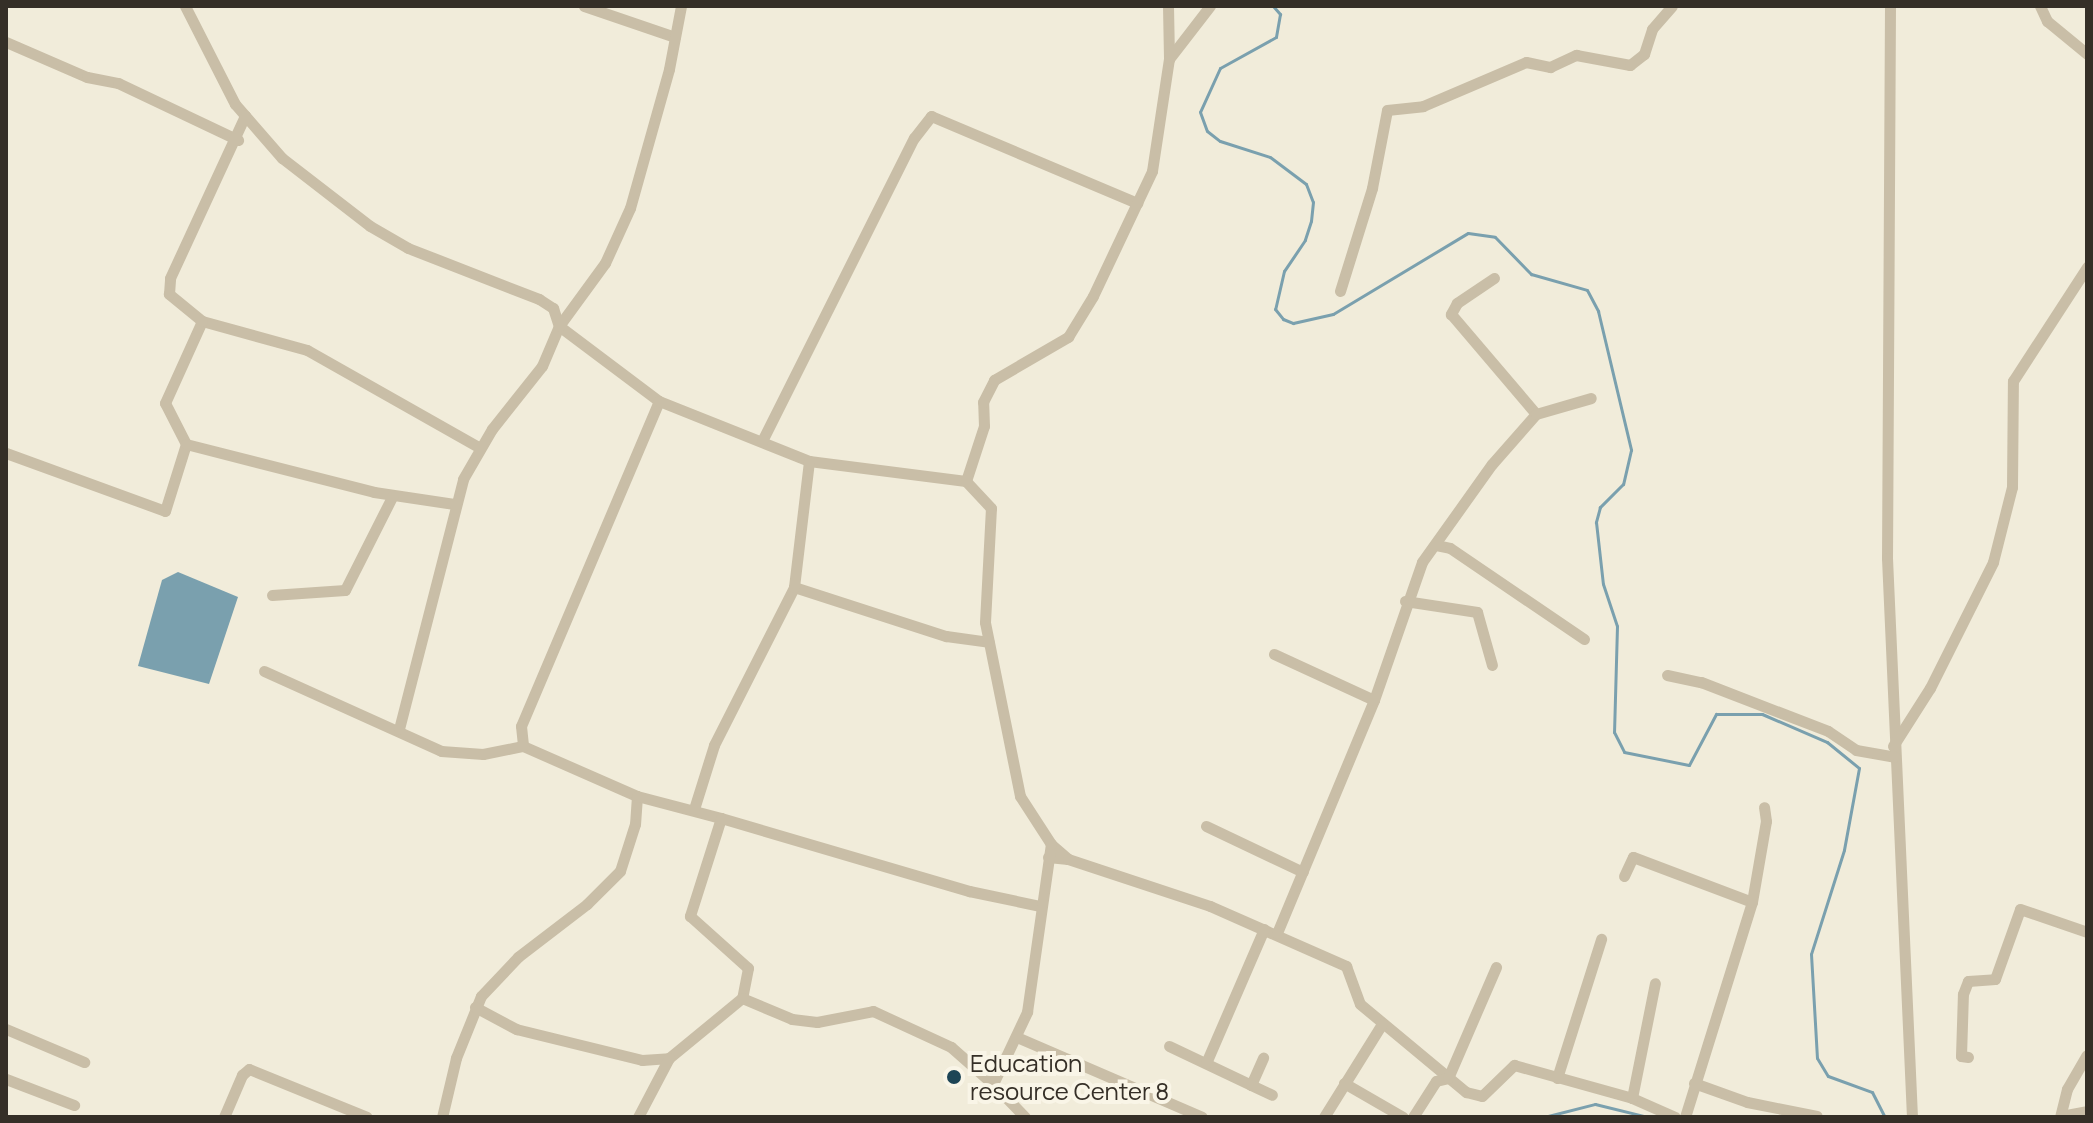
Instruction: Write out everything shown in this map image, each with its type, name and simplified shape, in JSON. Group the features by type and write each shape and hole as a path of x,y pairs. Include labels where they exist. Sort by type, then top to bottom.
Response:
{"street":[{"path":"185,6 245,116 282,158 370,226 408,248 539,299 553,308 559,326 659,401 809,461 966,481 991,508 993,529 984,570 989,642 1020,796 1051,844 1068,859"},
{"path":"584,6 675,37"},
{"path":"399,729 448,554 454,504 480,448 542,366 559,326 605,263 630,208 681,6"},
{"path":"966,481 984,426 983,402 994,380 1068,337 1137,203 1159,140 1169,59 1168,6"},
{"path":"1169,59 1210,6"},
{"path":"1340,291 1372,188 1387,110 1423,106 1526,62 1550,67 1576,55 1630,65 1644,54 1652,29 1672,6"},
{"path":"1890,6 1886,511 1893,752 1912,1117"},
{"path":"2040,6 2047,21 2087,54"},
{"path":"6,42 87,77 118,83 238,140"},
{"path":"245,116 238,140 170,278 169,294 202,321 307,350 480,448"},
{"path":"762,441 914,138 931,116 1137,203"},
{"path":"1893,752 1930,688 1993,562 2012,487 2013,381 2087,267"},
{"path":"1494,278 1457,303 1451,314 1536,414"},
{"path":"6,453 165,511 186,444 165,403 202,321"},
{"path":"1277,933 1374,700 1405,601 1436,545 1492,464 1536,414 1591,398"},
{"path":"523,746 521,726 659,401"},
{"path":"186,444 393,495 454,504"},
{"path":"694,809 714,745 794,587 809,461"},
{"path":"272,595 345,590 393,495"},
{"path":"1436,545 1450,548 1584,639"},
{"path":"794,587 946,636 989,642"},
{"path":"1405,601 1477,612 1492,665"},
{"path":"1274,654 1374,700"},
{"path":"264,671 399,729 441,751 483,754 523,746 657,804 694,809 969,891 1040,906"},
{"path":"1667,675 1701,682 1828,731 1856,750 1893,752"},
{"path":"442,1117 475,1007 518,957 587,904 620,871 635,824 637,796"},
{"path":"635,824 657,804"},
{"path":"1685,1117 1752,902 1766,821 1764,807"},
{"path":"638,1117 669,1058 742,998 748,968 690,916 721,818"},
{"path":"1206,826 1303,872"},
{"path":"993,1084 1019,1038 1036,970 1040,906 1051,844"},
{"path":"1048,857 1068,859 1277,933 1346,966 1360,1004 1448,1078 1482,1096 1514,1065 1632,1098 1675,1117"},
{"path":"1624,876 1633,857 1752,902"},
{"path":"1968,1057 1961,1056 1963,994 1968,981 1995,979 2020,909 2087,932"},
{"path":"1206,1063 1264,929"},
{"path":"1557,1078 1601,939"},
{"path":"1448,1078 1496,967"},
{"path":"1632,1098 1655,983"},
{"path":"742,998 792,1019 817,1022 873,1011 951,1047 1025,1117"},
{"path":"475,1007 516,1029 581,1048 642,1060 669,1058"},
{"path":"1324,1117 1344,1083 1359,1067 1382,1024"},
{"path":"6,1029 84,1062"},
{"path":"1019,1038 1202,1117"},
{"path":"1169,1046 1272,1095"},
{"path":"2087,1055 2067,1089 2061,1116 2087,1111"},
{"path":"1251,1085 1263,1058"},
{"path":"224,1117 242,1075 249,1069 367,1117"},
{"path":"1413,1117 1436,1081 1448,1078"},
{"path":"6,1079 74,1105"},
{"path":"1344,1083 1403,1117"},
{"path":"1694,1083 1747,1102 1817,1116"}],"water":[{"path":"178,572 238,597 209,684 138,666 162,580"}],"waterway":[{"path":"1273,6 1280,14 1276,37 1220,68 1200,112 1207,131 1220,141 1270,157 1306,184 1313,202 1305,240 1284,271 1275,309 1283,319 1293,323 1333,314 1468,233 1495,237 1531,274 1587,290 1598,311 1631,450 1623,484 1600,507 1596,522 1603,584 1617,626 1614,732 1624,752 1689,765 1716,714 1762,714 1827,742 1859,768 1844,850 1811,954 1817,1058 1828,1076 1872,1092 1885,1117"},
{"path":"1544,1117 1595,1104 1648,1117"}],"place":[{"name":"Education resource Center 8","path":"954,1077"}]}
